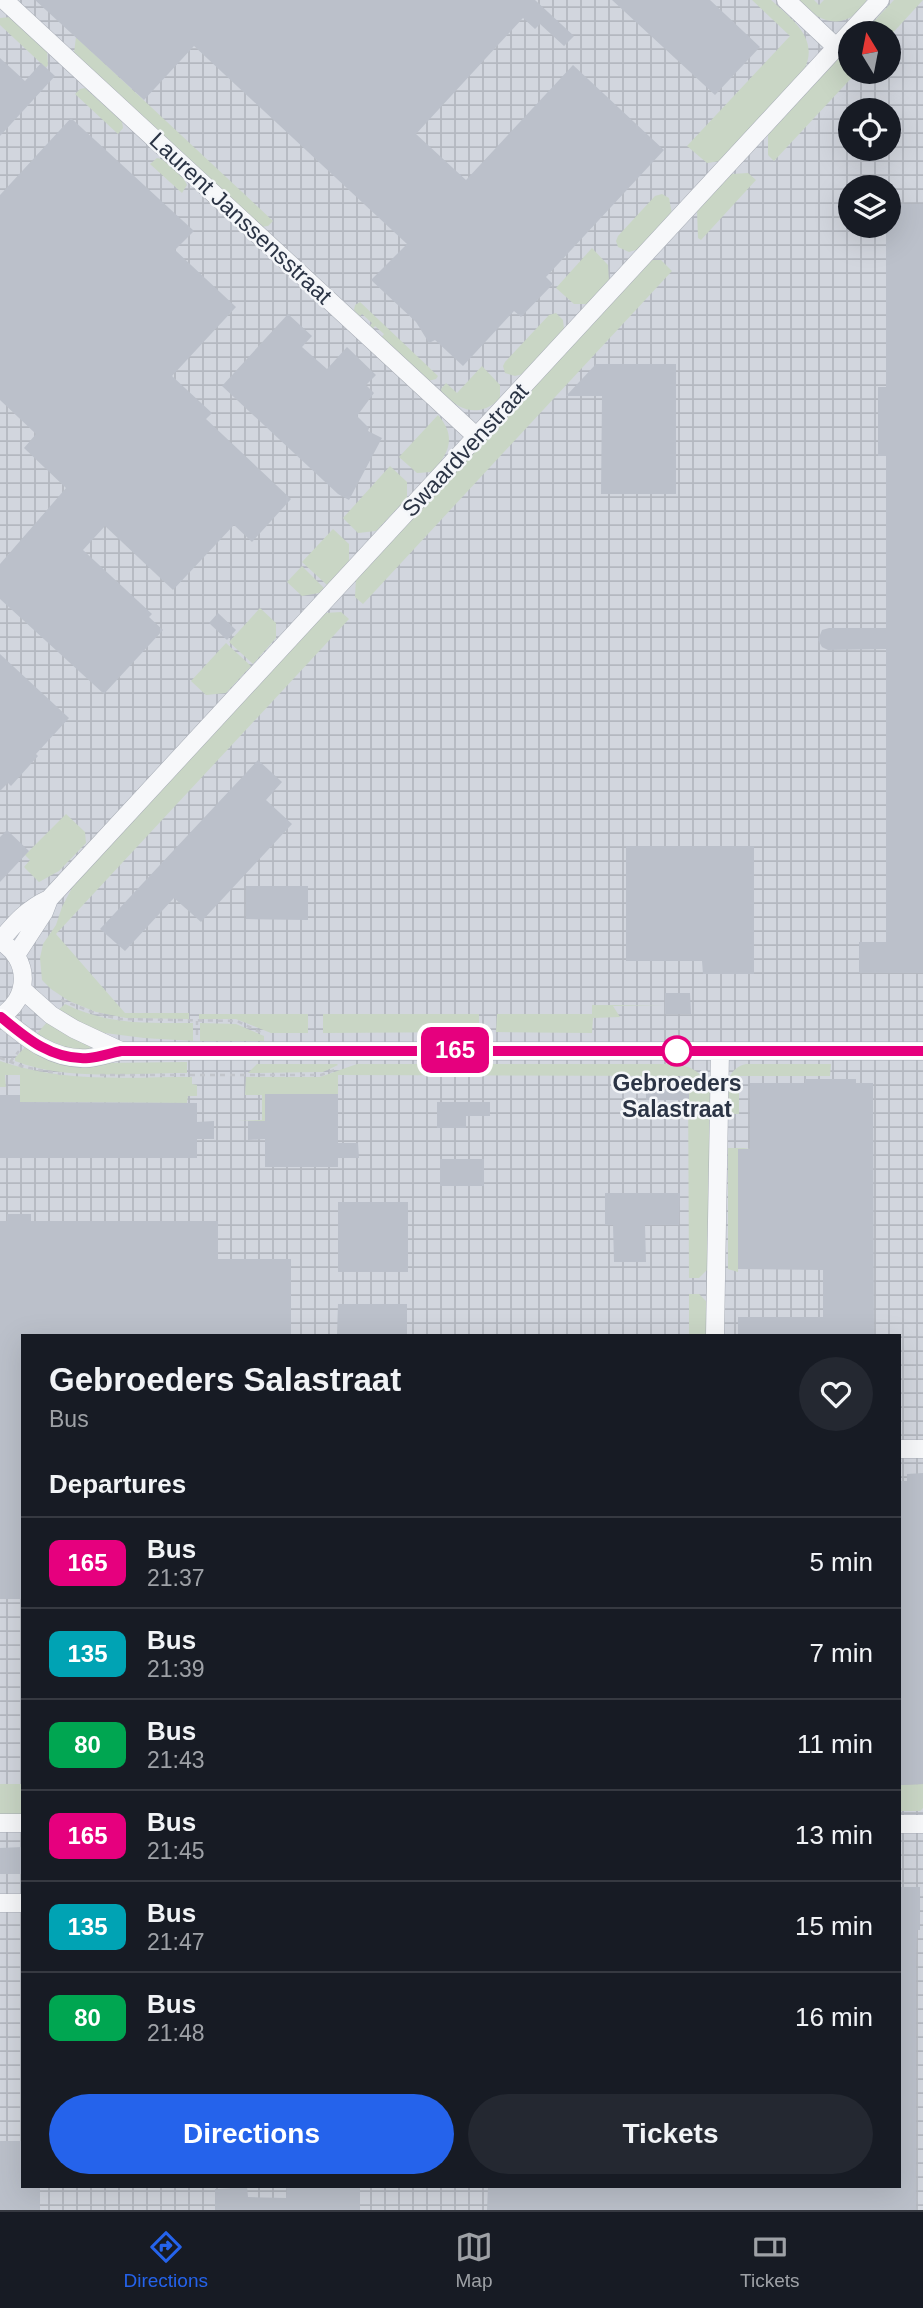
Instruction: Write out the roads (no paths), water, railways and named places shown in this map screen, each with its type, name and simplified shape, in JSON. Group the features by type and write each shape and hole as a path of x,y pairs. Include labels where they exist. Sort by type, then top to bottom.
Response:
{"street":[{"name":"Laurent Janssensstraat","path":"4,0 477,437"},
{"path":"786,0 836,47"},
{"name":"Swaardvenstraat","path":"16,955 44,912 49,899 880,0"},
{"name":"Swaardvenstraat","path":"0,941 33,906 49,899"},
{"path":"0,941 16,955 22,965 23,990 15,1006 0,1017 28,1040 63,1056 88,1059 121,1051 923,1051"},
{"path":"23,990 51,1015 74,1030 121,1051"},
{"path":"715,1334 720,1051"},
{"path":"901,1449 923,1449"},
{"path":"0,1823 21,1823"},
{"path":"901,1824 923,1824"},
{"path":"0,1903 21,1903"}],"place":[{"name":"Gebroeders Salastraat","path":"677,1051"}]}
